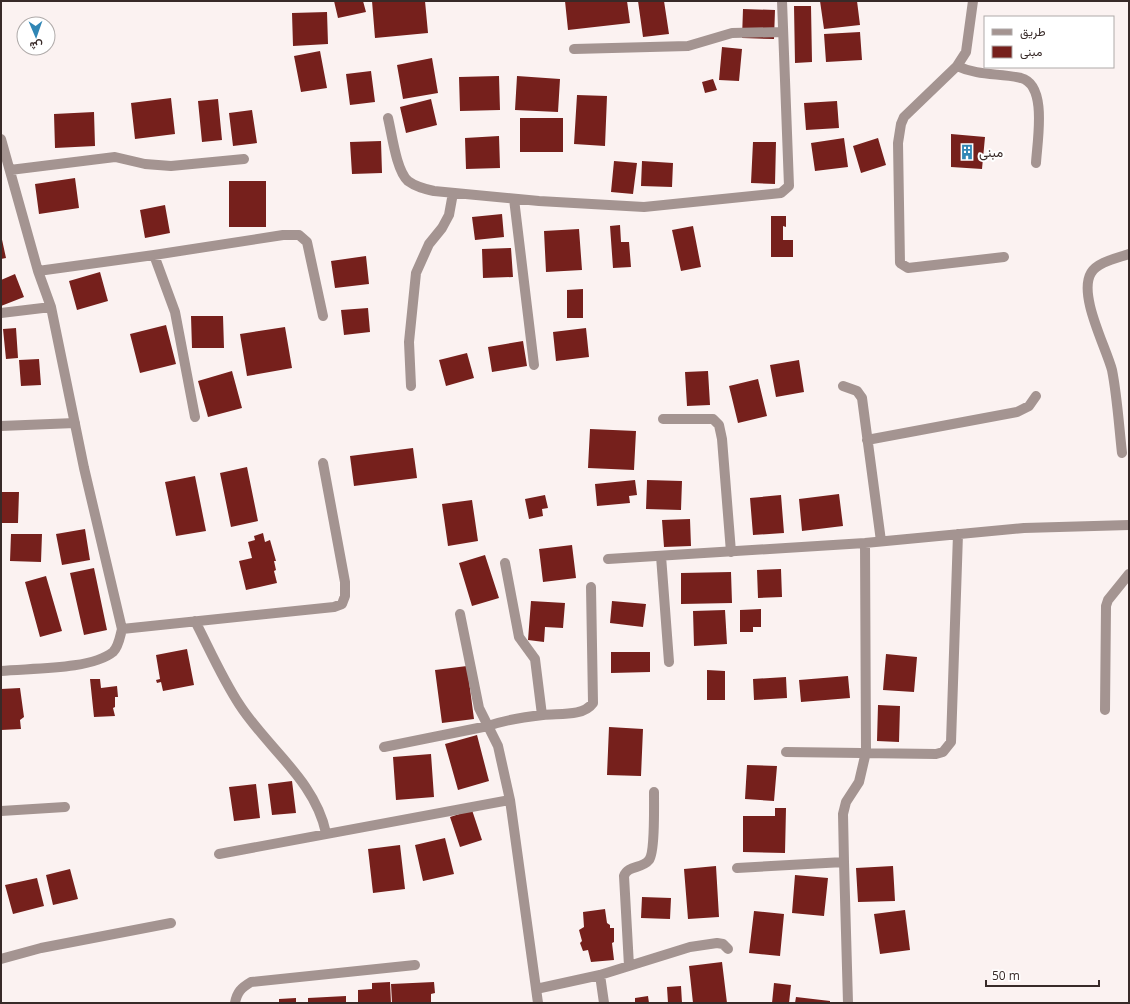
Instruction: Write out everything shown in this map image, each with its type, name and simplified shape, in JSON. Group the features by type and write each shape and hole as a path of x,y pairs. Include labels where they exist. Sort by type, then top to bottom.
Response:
{"street":[{"path":"388,118 400,168 407,180 434,192 514,199 644,207 774,194 786,190 789,186 782,1"},
{"path":"973,1 966,52 957,66 908,112 901,124 898,143 900,263 908,268 1004,257"},
{"path":"574,49 688,46 736,33 782,32"},
{"path":"957,66 970,72 1022,79 1032,84 1037,92 1039,106 1036,163"},
{"path":"1,138 38,270 51,307 75,423 122,629 119,641 114,651 100,660 86,663 1,671"},
{"path":"10,170 115,157 145,164 171,166 244,159"},
{"path":"411,386 409,342 416,273 428,244 442,228 449,215 453,193"},
{"path":"514,199 534,365"},
{"path":"38,270 154,255 283,235 299,235 307,242 323,316"},
{"path":"1122,453 1112,372 1095,326 1089,291 1090,275 1093,269 1129,254"},
{"path":"154,255 175,312 195,416"},
{"path":"1,313 51,307"},
{"path":"843,386 857,391 862,398 881,541"},
{"path":"868,440 1017,412 1029,406 1036,396"},
{"path":"663,419 713,419 719,425 722,439 731,552"},
{"path":"1,426 75,423"},
{"path":"122,629 334,607 342,604 345,596 345,582 323,463"},
{"path":"608,559 865,543 1024,528 1129,525"},
{"path":"786,752 936,754 943,752 951,742 958,534"},
{"path":"848,1003 842,814 846,802 861,778 866,752 865,543"},
{"path":"661,556 669,662"},
{"path":"505,563 519,637 535,659 542,715"},
{"path":"1104,710 1106,606 1108,600 1129,574"},
{"path":"384,747 488,726 500,722 542,715 576,712 589,708 593,703 592,587"},
{"path":"460,614 479,708 498,746 510,800 538,1003"},
{"path":"194,621 238,704 266,741 303,781 323,820 326,834"},
{"path":"629,966 624,876 628,870 645,864 652,854 654,792"},
{"path":"219,854 510,800"},
{"path":"1,811 65,807"},
{"path":"737,868 844,862"},
{"path":"1,959 41,948 171,923"},
{"path":"536,989 600,975 690,947 717,943 723,944 728,948"},
{"path":"235,1003 237,995 242,987 251,982 415,965"},
{"path":"600,975 604,1003"}],"building":[{"path":"334,1 363,1 366,12 338,18"},
{"path":"372,1 425,1 428,33 375,38"},
{"path":"565,1 627,1 630,23 568,30"},
{"path":"638,1 664,1 669,34 643,37"},
{"path":"820,1 857,1 860,25 824,29"},
{"path":"794,6 811,6 812,62 795,63"},
{"path":"743,9 775,10 774,39 742,38"},
{"path":"327,12 328,44 293,46 292,13"},
{"path":"860,32 862,60 826,62 824,34"},
{"path":"722,47 742,49 739,81 719,80"},
{"path":"320,51 327,88 301,92 294,56"},
{"path":"432,58 438,93 403,99 397,65"},
{"path":"371,71 375,102 350,105 346,74"},
{"path":"499,76 500,110 460,111 459,77"},
{"path":"517,76 560,79 558,112 515,110"},
{"path":"713,79 717,90 705,93 702,82"},
{"path":"577,95 607,96 605,146 574,144"},
{"path":"171,98 175,134 135,139 131,103"},
{"path":"218,99 222,140 202,142 198,101"},
{"path":"431,99 437,125 406,133 400,107"},
{"path":"837,101 839,128 806,130 804,103"},
{"path":"252,110 257,143 233,146 229,113"},
{"path":"94,112 95,146 55,148 54,114"},
{"path":"520,118 563,118 563,152 520,152"},
{"name":"مبنى","path":"951,134 985,137 982,169 951,167"},
{"path":"499,136 500,168 466,169 465,138"},
{"path":"844,138 848,167 815,171 811,143"},
{"path":"878,138 886,165 861,173 853,146"},
{"path":"381,141 382,173 352,174 350,142"},
{"path":"753,142 776,142 775,184 751,183"},
{"path":"614,161 637,163 633,194 611,192"},
{"path":"642,161 673,163 672,187 641,186"},
{"path":"75,178 79,208 39,214 35,184"},
{"path":"229,181 266,181 266,227 229,227"},
{"path":"165,205 170,233 145,238 140,210"},
{"path":"502,214 504,237 475,240 472,217"},
{"path":"771,216 786,216 786,227 783,226 783,240 793,240 793,257 771,257"},
{"path":"620,225 621,242 629,242 631,267 613,268 610,226"},
{"path":"693,226 701,267 681,271 672,230"},
{"path":"579,229 582,270 546,272 544,231"},
{"path":"1,235 6,258 1,259"},
{"path":"511,248 513,277 483,278 482,249"},
{"path":"366,256 369,284 335,288 331,261"},
{"path":"100,272 108,301 77,310 69,281"},
{"path":"15,274 24,297 1,306 1,280"},
{"path":"583,289 583,318 567,318 567,290"},
{"path":"368,308 370,332 344,335 341,310"},
{"path":"191,316 223,316 224,348 192,348"},
{"path":"166,325 176,364 140,373 130,334"},
{"path":"285,327 292,368 247,376 240,334"},
{"path":"16,328 18,358 6,359 3,329"},
{"path":"586,328 589,357 556,361 553,332"},
{"path":"523,341 527,366 492,372 488,347"},
{"path":"467,353 474,378 446,386 439,360"},
{"path":"39,359 41,385 21,386 19,360"},
{"path":"799,360 804,392 776,397 770,365"},
{"path":"232,371 242,408 208,417 198,381"},
{"path":"708,371 710,405 687,406 685,372"},
{"path":"758,379 767,416 738,423 729,386"},
{"path":"590,429 636,431 634,470 588,468"},
{"path":"413,448 417,478 354,486 350,456"},
{"path":"247,467 258,521 231,527 220,473"},
{"path":"195,476 206,531 176,536 165,482"},
{"path":"635,480 637,495 629,496 630,503 597,506 595,484"},
{"path":"647,480 682,481 681,510 646,509"},
{"path":"1,492 19,492 18,523 1,523"},
{"path":"839,494 843,526 802,531 799,499"},
{"path":"545,495 548,508 542,509 543,516 529,519 525,499"},
{"path":"781,495 784,533 753,535 750,498"},
{"path":"472,500 478,541 448,546 442,504"},
{"path":"690,519 691,546 664,547 662,520"},
{"path":"85,529 90,560 62,565 56,534"},
{"path":"263,533 265,542 270,540 276,561 274,561 276,570 274,571 277,583 246,590 239,561 252,558 248,542 255,540 254,536"},
{"path":"11,534 42,534 41,562 10,561"},
{"path":"572,545 576,578 543,582 539,549"},
{"path":"485,555 499,598 472,606 459,563"},
{"path":"94,568 107,630 84,635 70,573"},
{"path":"781,569 782,597 758,598 757,570"},
{"path":"731,572 732,603 681,604 681,573"},
{"path":"46,576 62,631 40,637 25,582"},
{"path":"531,601 565,603 563,628 545,627 544,642 528,640"},
{"path":"612,601 646,604 643,627 610,623"},
{"path":"761,609 761,627 753,627 753,632 740,632 740,610"},
{"path":"725,610 727,644 694,646 693,611"},
{"path":"187,649 194,685 163,691 161,682 157,683 156,680 160,679 156,655"},
{"path":"611,652 650,652 650,672 611,673"},
{"path":"886,654 917,657 914,692 883,690"},
{"path":"467,666 474,719 442,723 435,670"},
{"path":"707,670 725,671 725,700 707,700"},
{"path":"848,676 850,698 801,702 799,680"},
{"path":"786,677 787,698 754,700 753,679"},
{"path":"90,679 100,679 101,688 117,686 118,697 115,697 115,707 113,708 115,716 94,717"},
{"path":"20,688 24,717 20,720 21,729 1,730 1,689"},
{"path":"878,705 900,706 899,742 877,741"},
{"path":"609,727 643,729 641,776 607,775"},
{"path":"477,735 489,781 458,790 445,744"},
{"path":"431,754 434,797 396,800 393,757"},
{"path":"747,765 777,766 774,801 745,799"},
{"path":"292,781 296,813 272,815 268,784"},
{"path":"256,784 260,818 234,821 229,787"},
{"path":"775,808 786,808 785,853 743,852 743,816 775,816"},
{"path":"472,810 482,840 460,847 450,817"},
{"path":"445,838 454,874 423,881 415,845"},
{"path":"400,845 405,889 373,893 368,849"},
{"path":"716,866 719,917 688,919 684,869"},
{"path":"893,866 895,901 858,902 856,868"},
{"path":"70,869 78,899 53,905 46,875"},
{"path":"795,875 828,878 824,916 792,913"},
{"path":"37,878 44,906 13,914 5,885"},
{"path":"642,897 671,898 670,919 641,918"},
{"path":"605,909 607,923 610,925 610,928 614,928 614,942 612,943 614,960 591,962 588,950 583,951 580,943 582,941 579,930 584,927 583,912"},
{"path":"905,910 910,950 880,954 874,914"},
{"path":"754,911 784,914 780,956 749,953"},
{"path":"722,962 727,1003 693,1003 689,966"},
{"path":"390,982 391,1003 358,1003 358,990 372,989 372,983"},
{"path":"434,982 435,993 431,994 431,1003 392,1003 391,984"},
{"path":"774,983 791,985 789,1003 772,1003"},
{"path":"681,986 682,1003 668,1003 667,987"},
{"path":"346,996 346,1003 308,1003 308,998"},
{"path":"648,996 649,1003 635,1003 635,998"},
{"path":"796,997 830,1001 830,1003 795,1003"},
{"path":"296,998 296,1003 279,1003 279,999"}],"place":[{"name":"مبنى","path":"967,152"}]}
